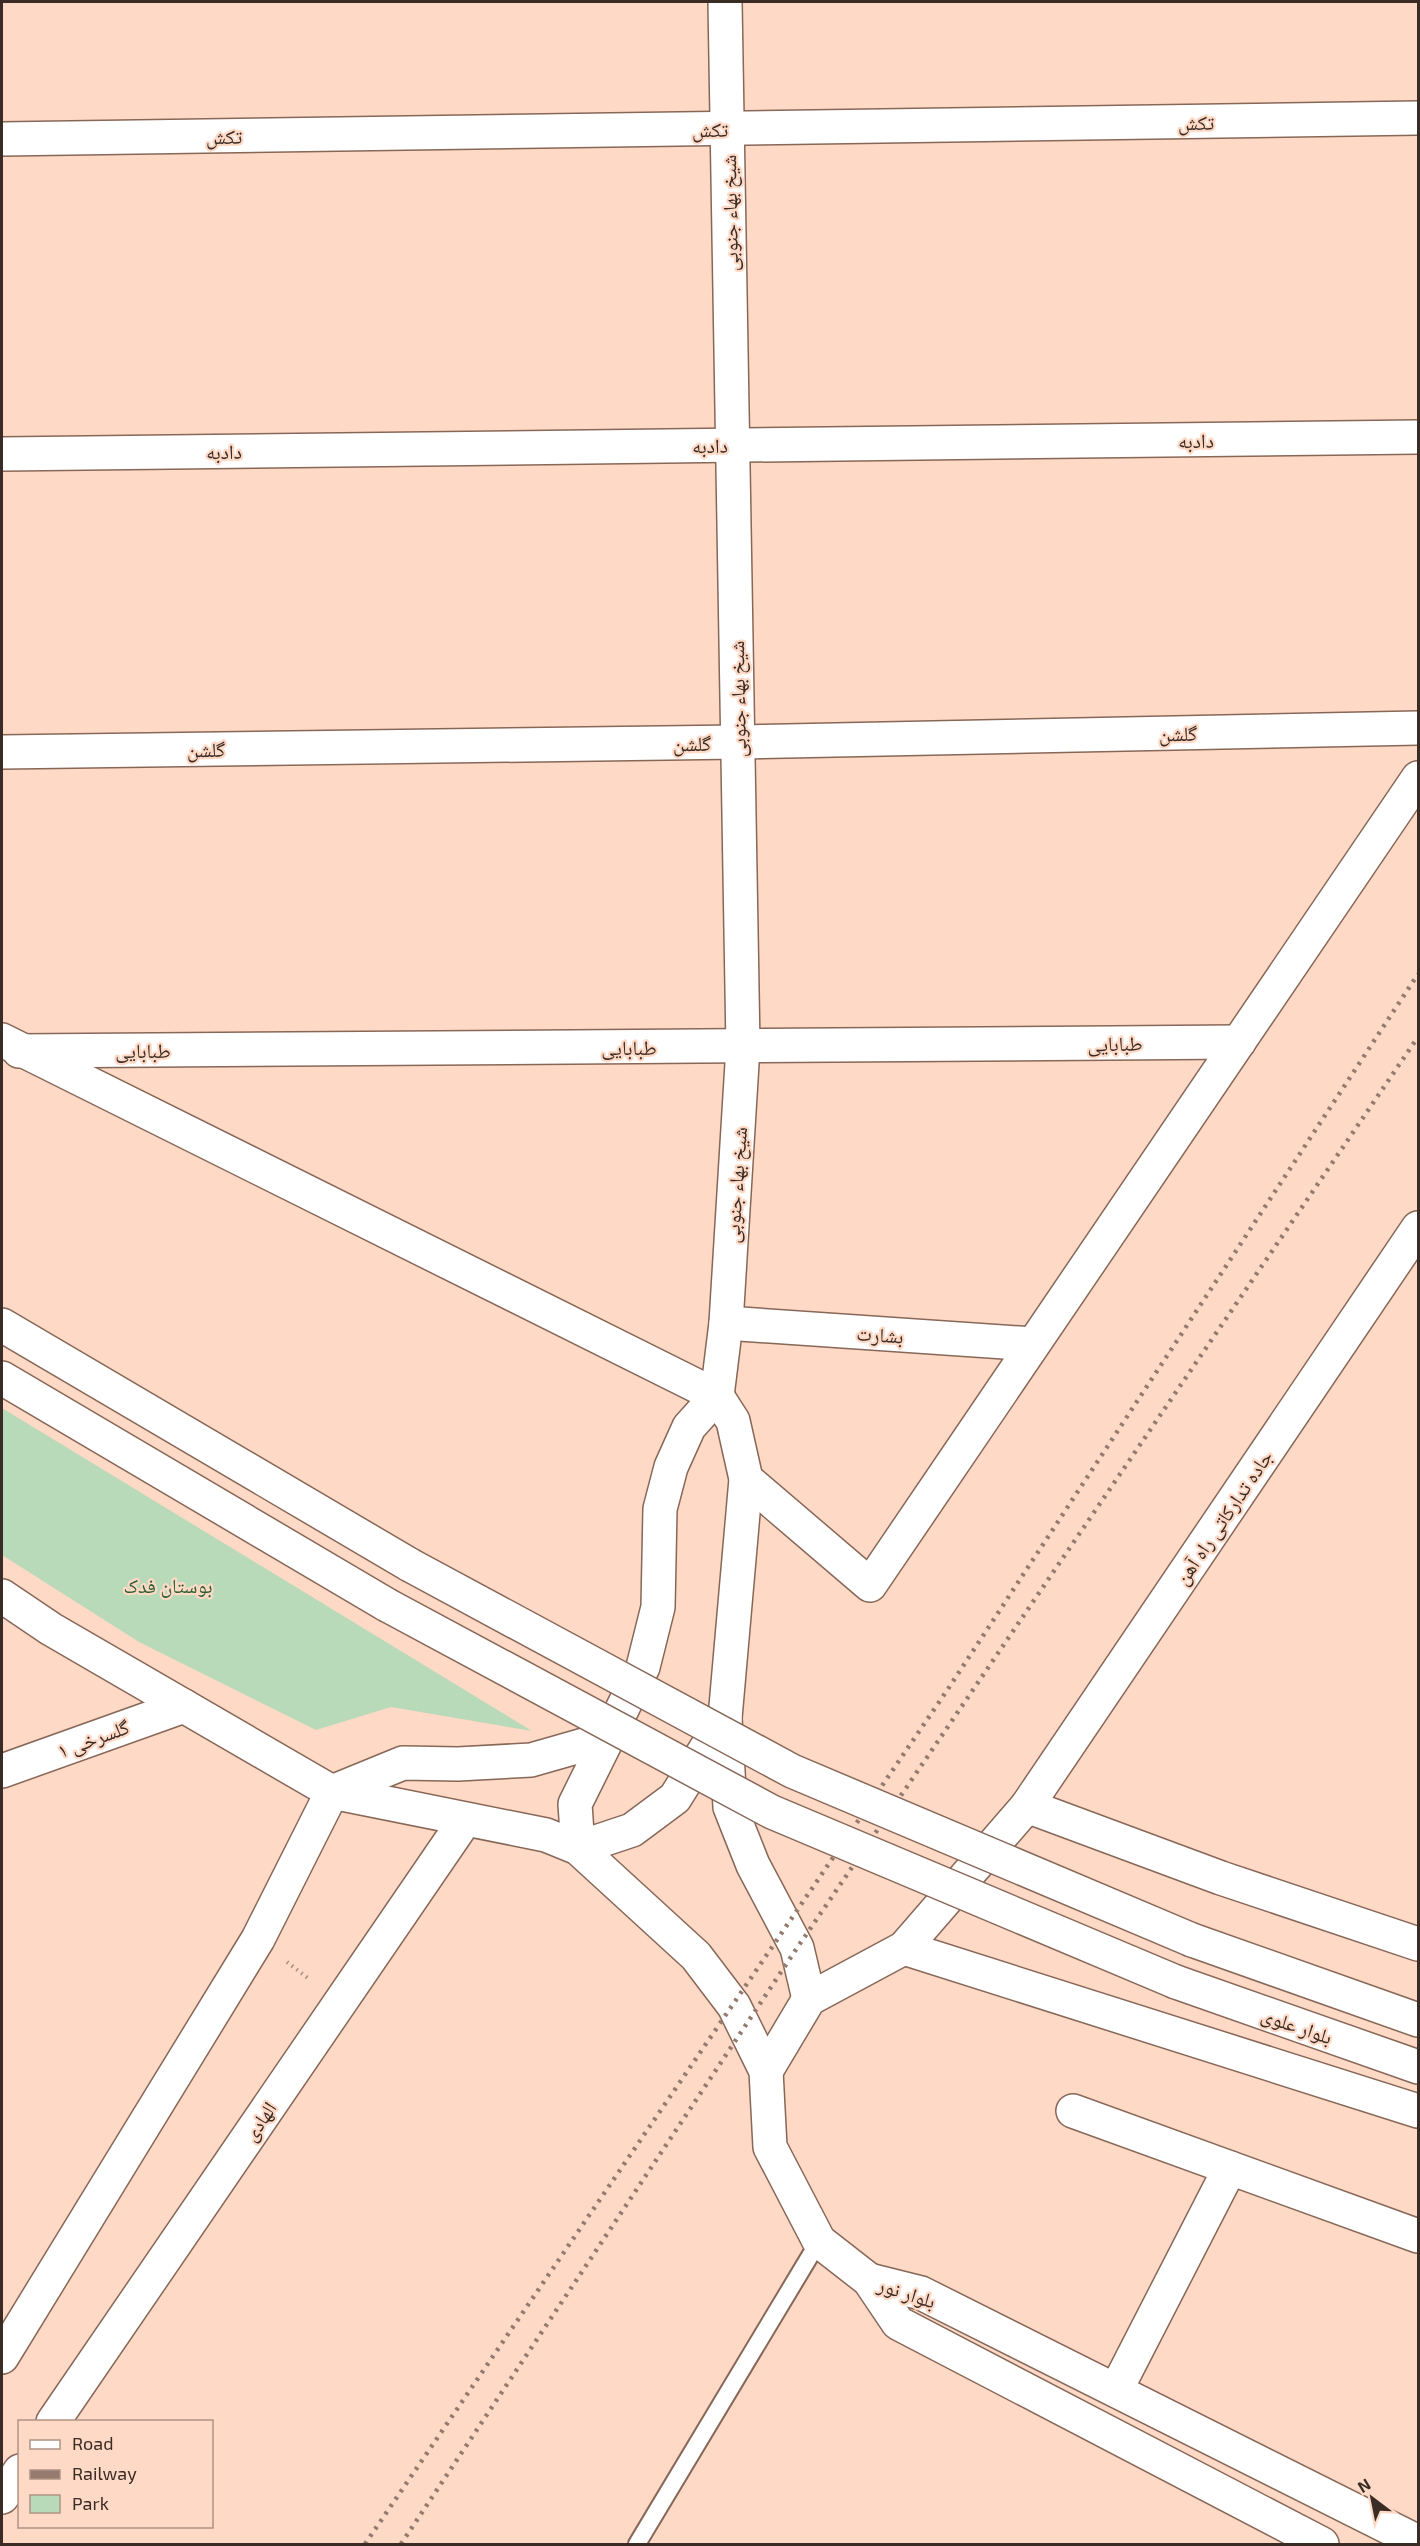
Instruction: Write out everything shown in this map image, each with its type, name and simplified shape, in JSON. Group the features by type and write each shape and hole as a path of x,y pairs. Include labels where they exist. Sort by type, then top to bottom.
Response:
{"street":[{"name":"شیخ بهاء جنوبی","path":"717,1396 726,1323 743,1047 725,2"},
{"name":"تکش","path":"2,139 1419,118"},
{"name":"دادبه","path":"2,454 1419,437"},
{"name":"گلشن","path":"2,752 738,742 1419,728"},
{"path":"746,1479 870,1585 1419,778"},
{"name":"طبابایی","path":"10,1045 743,1047 1239,1042"},
{"path":"10,1045 717,1396 733,1421 746,1479 725,1718 730,1807 753,1865 797,1948 809,1999"},
{"name":"جاده تدارکاتی راه آهن","path":"904,1948 1027,1806 1419,1228"},
{"name":"بشارت","path":"726,1323 1033,1344"},
{"path":"2,1325 410,1565 792,1771 1192,1940 1419,2020"},
{"name":"بلوار علوی","path":"2,1378 387,1605 772,1812 1176,1982 1419,2067"},
{"path":"578,1848 575,1804 643,1667 658,1607 660,1509 671,1467 689,1427 717,1396"},
{"path":"2,1596 51,1629 332,1792 465,1821 546,1835 578,1848 696,1956 734,2006 766,2072 770,2146 819,2241 869,2280"},
{"name":"گلسرخی ۱","path":"2,1771 184,1706"},
{"path":"578,1848 632,1830 675,1798 725,1718"},
{"path":"2,2357 258,1940 332,1792 403,1763 458,1764 531,1760 608,1738"},
{"path":"1027,1806 1221,1878 1419,1944"},
{"name":"الهادی","path":"54,2420 465,1821"},
{"path":"766,2072 809,1999 904,1948 1419,2111"},
{"path":"1073,2111 1419,2236"},
{"path":"1116,2390 1230,2168"},
{"name":"بلوار نور","path":"869,2280 921,2293 1419,2542"},
{"name":"بلوار نور","path":"869,2280 898,2323 1322,2544"},
{"path":"2,2497 18,2474"}],"lane":[{"path":"637,2544 819,2241"}],"path":[{"path":"258,1940 340,2003"}],"green space":[{"name":"بوستان فدک","path":"2,1408 532,1731 391,1707 316,1730 139,1642 2,1555"}],"railway":[{"path":"365,2544 948,1689 1418,974"},
{"path":"401,2544 797,1948 1418,1037"}]}
